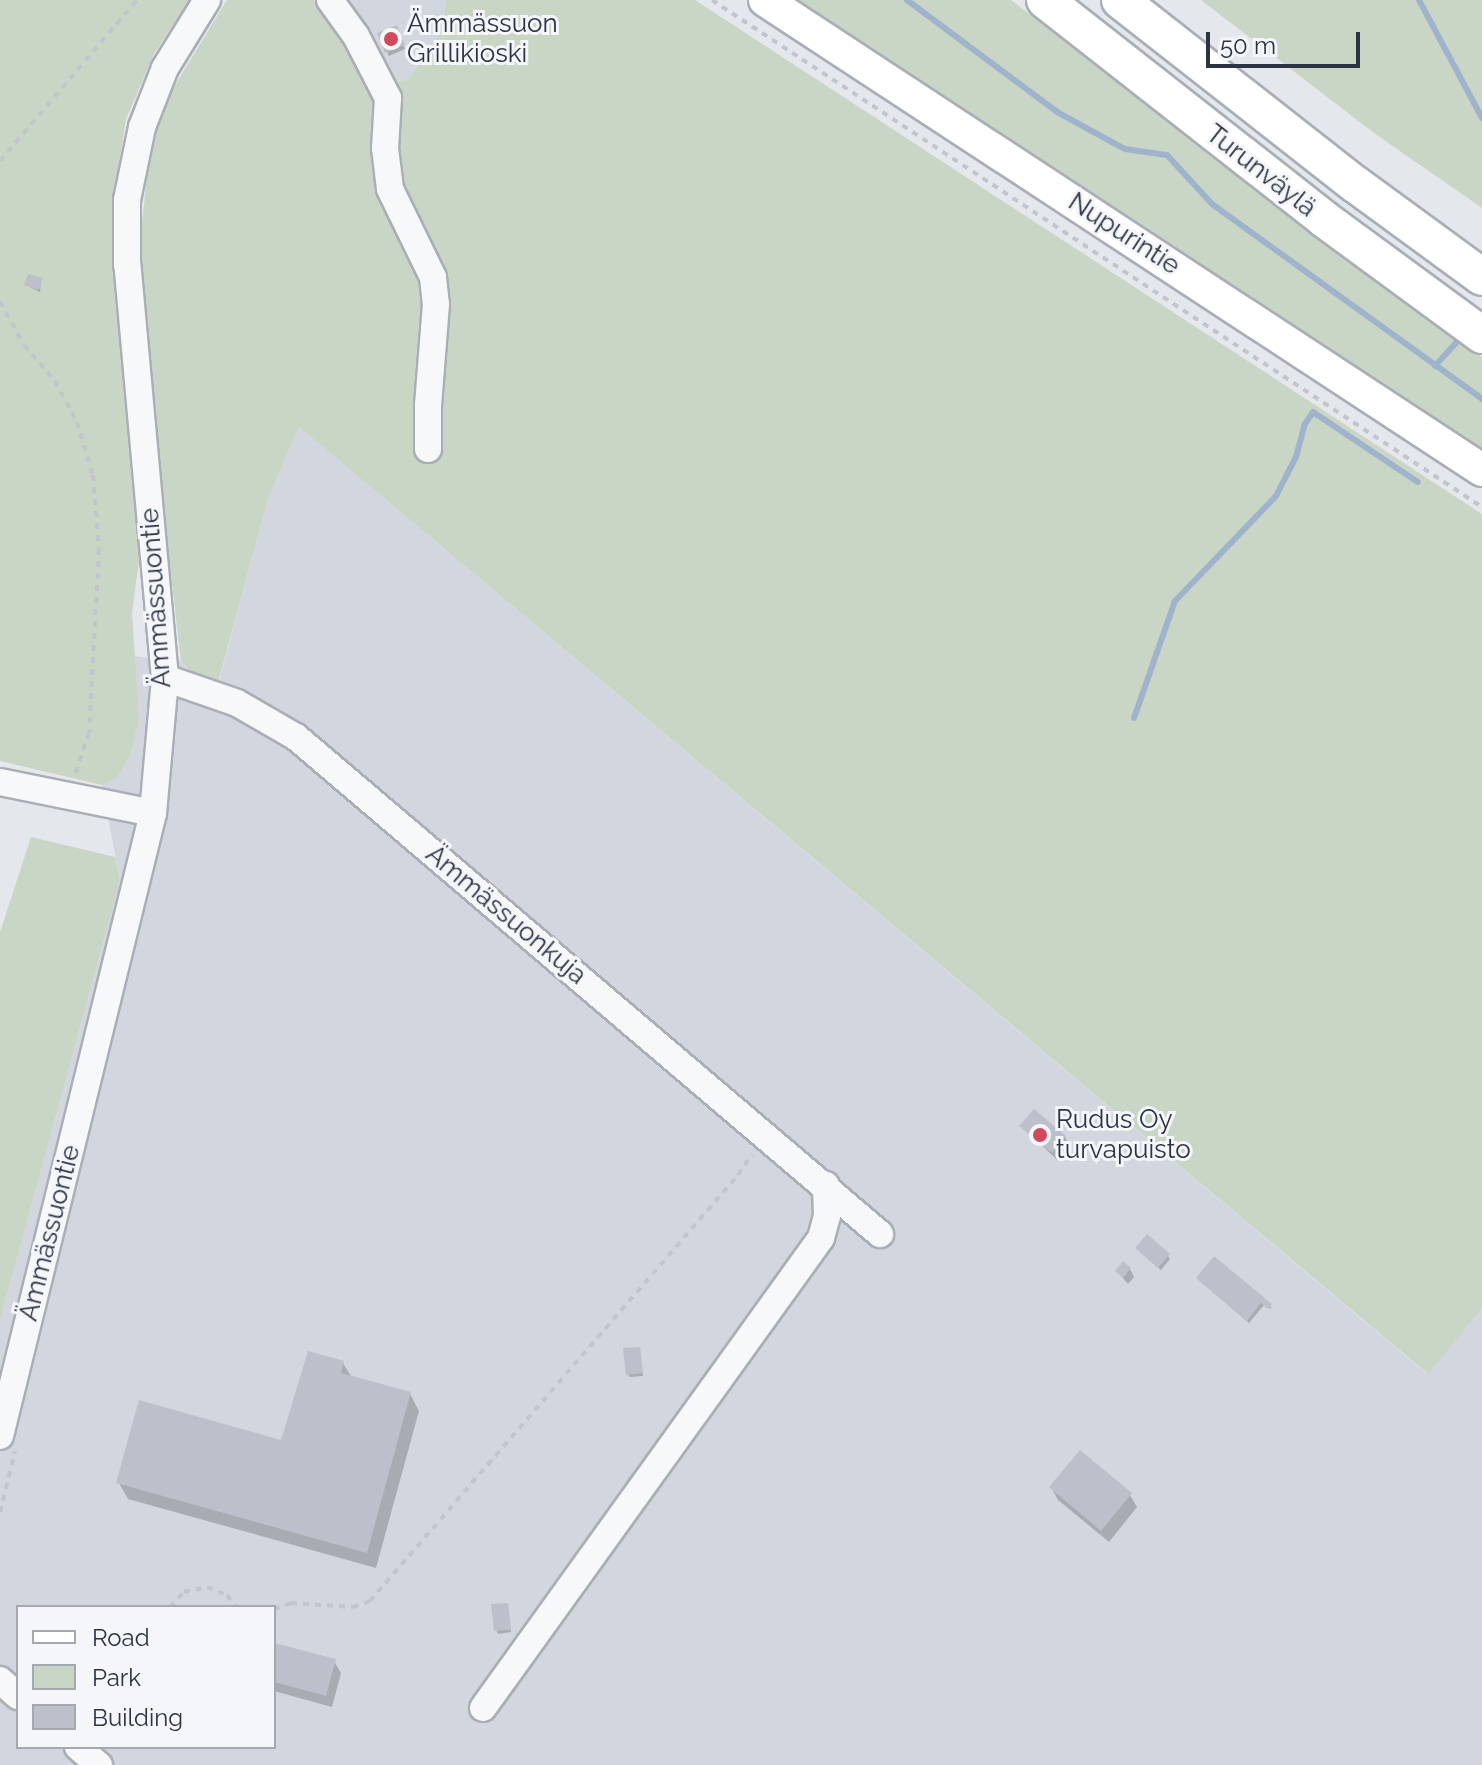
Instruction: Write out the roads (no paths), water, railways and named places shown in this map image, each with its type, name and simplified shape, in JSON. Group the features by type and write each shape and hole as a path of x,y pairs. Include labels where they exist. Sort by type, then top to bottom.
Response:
{"highway":[{"name":"Turunväylä","path":"1045,0 1299,200 1482,335"},
{"name":"Turunväylä","path":"1120,0 1355,184 1482,277"}],"main road":[{"name":"Nupurintie","path":"765,0 1482,470"}],"street":[{"name":"Ämmässuontie","path":"8,1444 153,813 165,678 127,264 127,200 142,127 165,68 207,0"},
{"path":"330,0 356,36 388,98 385,148 390,189 433,277 436,304 428,405 428,449"},
{"name":"Ämmässuonkuja","path":"165,678 237,703 296,737 880,1234"},
{"path":"0,782 153,813"},
{"path":"483,1708 821,1238 827,1216 826,1185"},
{"path":"0,1680 16,1694"},
{"path":"80,1749 99,1765"}],"waterway":[{"path":"907,0 1057,112 1125,149 1167,155 1212,204 1482,399"},
{"path":"1419,0 1482,118"},
{"path":"1435,366 1456,343"},
{"path":"1134,718 1175,601 1276,496 1296,457 1305,424 1313,412 1418,482"}],"place":[{"name":"Ämmässuon Grillikioski","path":"391,39"},
{"name":"Rudus Oy turvapuisto","path":"1040,1135"}]}
